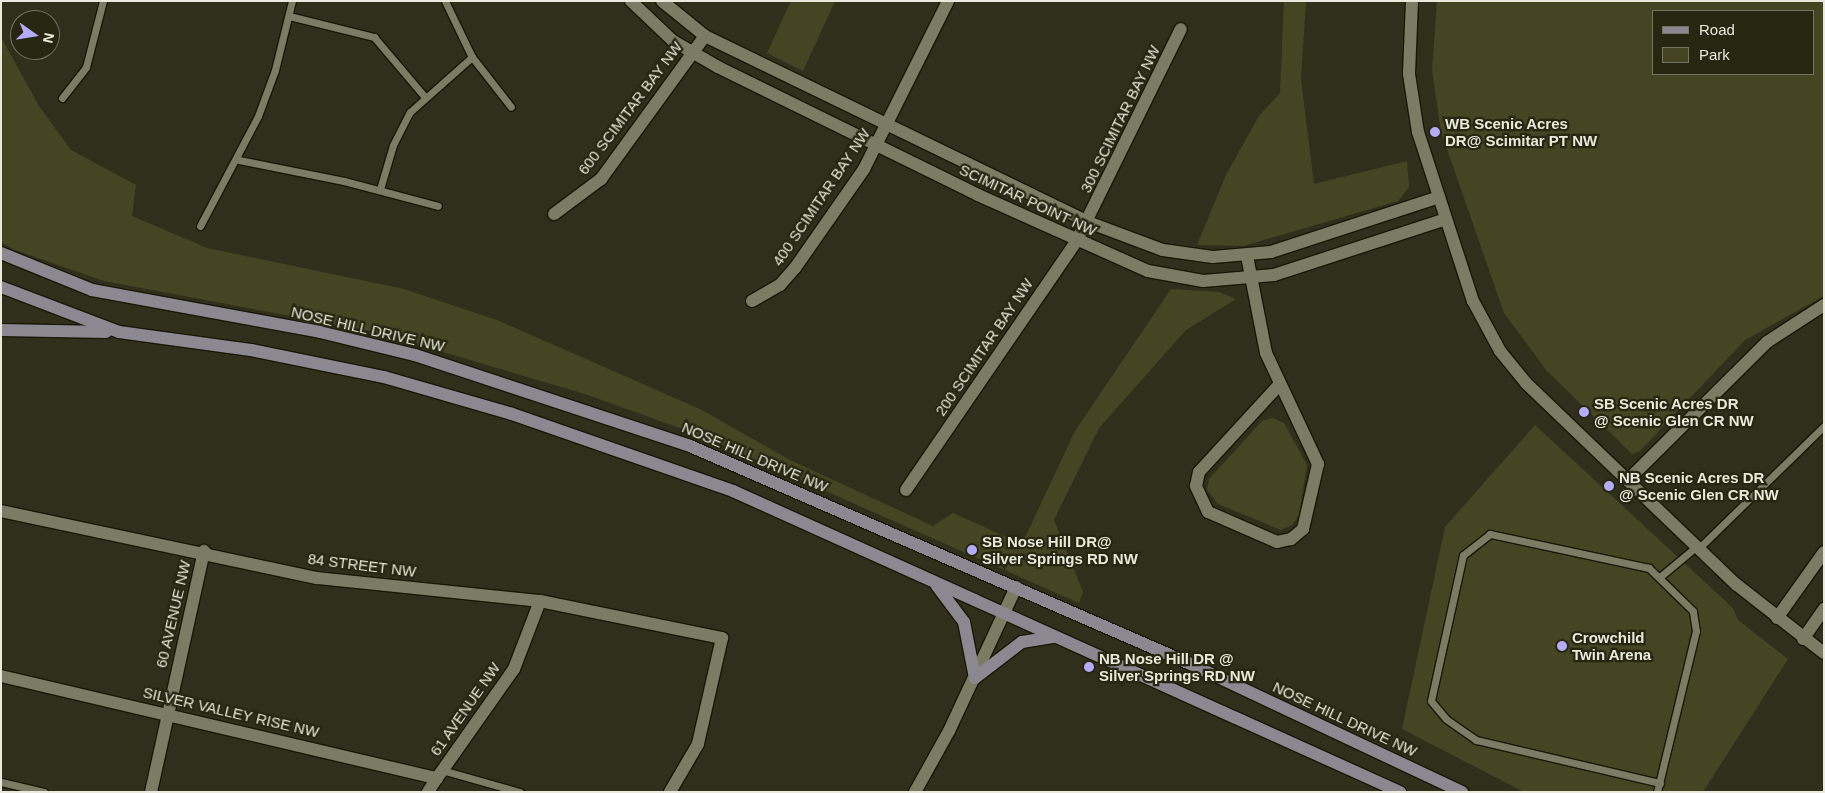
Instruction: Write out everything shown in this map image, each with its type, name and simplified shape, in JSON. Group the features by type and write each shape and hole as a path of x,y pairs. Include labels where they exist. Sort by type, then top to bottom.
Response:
{"main road":[{"name":"NOSE HILL DRIVE NW","path":"1,253 92,290 320,332 494,378 690,446 1016,587 1462,792"},
{"path":"1,288 119,332"},
{"path":"1,330 119,332 251,350 384,377 512,414 733,491 937,585 1004,613 1053,637 1400,792"},
{"path":"937,585 964,622 975,678 1022,642 1053,637"}],"street":[{"name":"SCIMITAR POINT NW","path":"631,1 655,26 692,53 1127,265 1161,274 1203,280 1251,279 1446,220"},
{"name":"SCIMITAR POINT NW","path":"662,1 705,36 1088,222 1180,254 1247,256 1439,197"},
{"name":"400 SCIMITAR BAY NW","path":"752,301 780,285 795,268 879,144 948,1"},
{"path":"1412,1 1412,104 1446,220 1473,301 1500,351 1526,383 1698,547 1777,618 1824,653"},
{"name":"300 SCIMITAR BAY NW","path":"1088,222 1181,29"},
{"name":"600 SCIMITAR BAY NW","path":"554,214 601,178 705,36"},
{"name":"200 SCIMITAR BAY NW","path":"906,490 1088,222"},
{"path":"1247,256 1266,353 1278,386 1318,464 1306,522 1298,535 1284,541 1270,540 1208,512 1196,486 1199,472 1278,386"},
{"path":"1628,480 1767,342 1824,305"},
{"name":"84 STREET NW","path":"1,511 204,551 317,578 540,601 722,638 698,744 670,792"},
{"name":"60 AVENUE NW","path":"151,792 204,551"},
{"path":"1777,618 1824,552"},
{"path":"915,792 975,678 1016,587"},
{"name":"61 AVENUE NW","path":"439,774 514,669 540,601"},
{"path":"1803,639 1824,609"},
{"name":"SILVER VALLEY RISE NW","path":"1,676 439,774"},
{"path":"428,792 439,774"}],"lane":[{"path":"62,98 86,67 103,1"},
{"path":"200,226 238,160 272,78 292,1"},
{"path":"445,1 472,57 511,107"},
{"path":"289,16 374,37 424,96"},
{"path":"380,189 400,129 424,96 472,57"},
{"path":"238,160 380,189 438,206"},
{"path":"1661,576 1698,547 1824,426"},
{"path":"1658,792 1696,631 1693,611 1661,576 1649,568 1490,534 1462,556 1431,701 1446,719 1476,740 1660,783"},
{"path":"439,774 520,792"},
{"path":"1,782 44,792"}],"green space":[{"path":"791,1 835,1 803,71 767,53"},
{"path":"1284,1 1306,1 1301,79 1314,184 1407,161 1409,187 1398,201 1243,246 1197,245 1226,175 1259,116 1280,93"},
{"path":"1437,1 1824,1 1824,296 1745,340 1640,451 1632,454 1547,371 1504,313 1441,132 1432,70"},
{"path":"1,37 10,53 10,60 14,60 39,106 71,150 136,185 132,216 207,248 404,289 497,320 702,410 790,460 933,526 953,513 1022,544 1075,431 1171,289 1219,292 1236,299 1186,330 1099,428 1054,520 1083,592 1079,603 699,435 585,394 375,332 104,281 15,250 1,242"},
{"path":"1273,418 1284,423 1307,465 1299,515 1292,525 1281,530 1218,504 1207,490 1209,479 1262,421"},
{"path":"1535,425 1733,608 1738,620 1788,659 1703,792 1524,792 1402,729 1445,527"}],"place":[{"name":"WB Scenic Acres DR@ Scimitar PT NW","path":"1435,132"},
{"name":"SB Scenic Acres DR @ Scenic Glen CR NW","path":"1584,412"},
{"name":"NB Scenic Acres DR @ Scenic Glen CR NW","path":"1609,486"},
{"name":"SB Nose Hill DR@ Silver Springs RD NW","path":"972,550"},
{"name":"Crowchild Twin Arena","path":"1562,646"},
{"name":"NB Nose Hill DR @ Silver Springs RD NW","path":"1089,667"}]}
